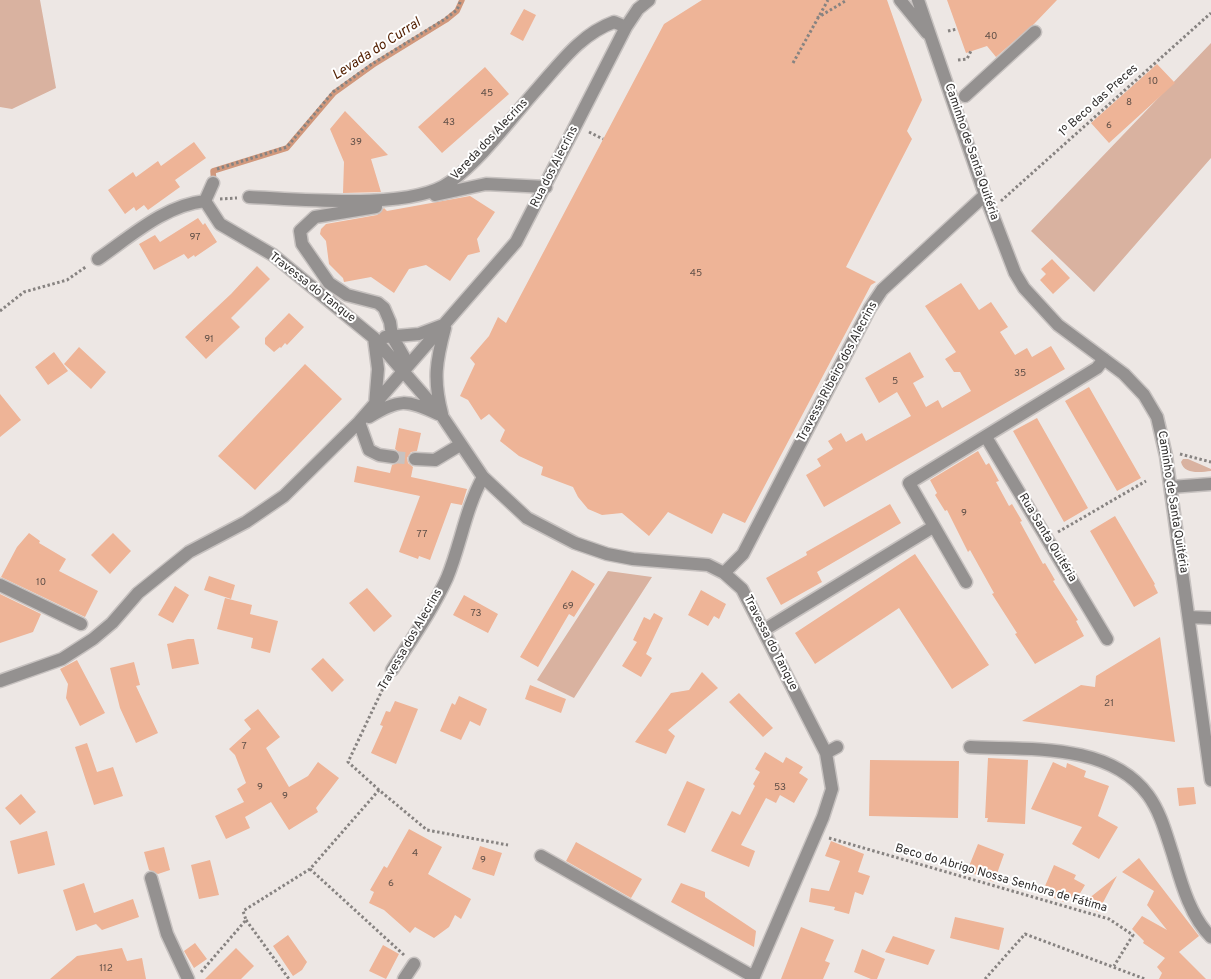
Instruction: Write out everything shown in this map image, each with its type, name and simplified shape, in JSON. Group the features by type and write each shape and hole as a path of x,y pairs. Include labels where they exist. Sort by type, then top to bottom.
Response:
{"street":[{"name":"Rua dos Alecrins","path":"359,422 516,242 546,187 626,27 638,9 649,0"},
{"path":"900,0 912,17 931,37"},
{"name":"Caminho de Santa Quitéria","path":"921,1 931,37 985,195 1015,273 1024,288 1058,325 1124,374 1144,395 1158,417 1171,487 1211,780"},
{"name":"Vereda dos Alecrins","path":"249,197 349,201 388,200 431,191 450,183 474,160 577,43 601,27 614,22 626,27"},
{"path":"965,96 1035,32"},
{"path":"98,259 170,211 187,202 205,201 213,183"},
{"path":"403,371 404,357 392,336 390,322 384,308 378,303 347,295 329,283 302,244 300,231 307,222 315,217 406,201 486,184 546,187"},
{"name":"Travessa Ribeiro dos Alecrins","path":"724,573 743,554 878,296 985,195"},
{"name":"Travessa do Tanque","path":"205,201 220,224 272,255 374,338 442,416 483,477 527,518 574,543 607,554 633,559 708,564 724,573 742,589 832,750 832,789 822,817 753,978"},
{"path":"375,405 378,368 374,338 419,334 446,324"},
{"name":"Rua dos Alecrins","path":"442,416 435,379 436,360 446,324"},
{"path":"966,582 909,483 1097,368 1104,359"},
{"path":"0,681 62,659 93,639 112,623 138,593 189,552 246,522 284,496 359,422 391,404 404,402 417,405 442,416"},
{"path":"359,422 369,450 379,455 393,456"},
{"name":"Rua Santa Quitéria","path":"986,437 1107,640"},
{"path":"415,459 435,460 460,445"},
{"name":"Travessa dos Alecrins","path":"392,670 431,609 446,579 465,516 483,477"},
{"path":"1171,487 1211,484"},
{"path":"764,630 933,527"},
{"path":"0,585 81,624"},
{"path":"1189,617 1211,618"},
{"path":"970,748 1044,751 1086,757 1104,762 1131,778 1147,794 1162,820 1183,887 1196,915 1211,937"},
{"path":"541,856 753,978"},
{"path":"151,878 167,934 188,979"},
{"path":"404,979 414,964"}],"path":[{"path":"213,183 212,170 286,146 333,92 372,64 445,19 456,10 461,0"},
{"path":"793,63 828,0"},
{"path":"816,19 848,0"},
{"name":"1º Beco das Preces","path":"999,203 1211,13"},
{"path":"948,31 957,29"},
{"path":"958,60 967,59 971,51"},
{"path":"589,132 603,139"},
{"path":"205,201 249,197"},
{"path":"0,311 24,292 67,280 98,259"},
{"path":"1184,455 1211,462"},
{"path":"1069,525 1146,481"},
{"name":"Travessa dos Alecrins","path":"392,670 348,762 428,830 508,845"},
{"path":"289,979 246,920 243,912 310,869 379,790"},
{"name":"Beco do Abrigo Nossa Senhora de Fátima","path":"826,837 1109,919 1133,935 1114,966"},
{"path":"310,869 414,964"},
{"path":"195,979 246,920"},
{"path":"985,979 1025,934 1145,979"}],"shaded area":[{"path":"0,0 40,0 56,88 12,109 0,107"},
{"path":"1211,43 1211,158 1094,292 1031,231"},
{"path":"1183,459 1188,459 1211,469 1211,471 1189,471 1181,462"},
{"path":"608,571 652,577 574,698 537,680"}],"building":[{"path":"702,0 887,0 922,100 907,131 912,139 846,267 876,282 871,285 745,523 723,513 712,534 668,512 649,536 622,513 602,515 588,509 578,497 573,487 541,475 543,467 519,456 500,441 505,430 489,414 481,420 468,400 460,396 475,364 470,358 489,336 498,317 506,323 664,24"},
{"path":"947,0 1057,0 1034,24 996,57 987,46 966,53"},
{"path":"524,9 536,15 523,41 510,34"},
{"path":"1157,64 1175,83 1109,143 1091,123"},
{"path":"485,67 509,94 442,153 418,127"},
{"path":"345,111 388,155 371,159 381,192 343,193 344,162 330,129"},
{"path":"194,142 206,158 175,180 180,187 148,210 144,205 136,211 134,207 125,214 108,190 133,172 136,177 158,161 161,166"},
{"path":"470,196 495,212 477,239 480,252 468,255 450,281 426,265 409,269 394,293 371,277 344,282 343,278 329,264 326,241 320,234 321,229 326,224 377,215 384,208 387,211"},
{"path":"198,218 203,225 205,223 217,242 195,257 194,255 188,259 184,254 154,270 139,244 155,235 160,242"},
{"path":"1052,259 1070,278 1053,294 1040,280 1046,274 1041,269"},
{"path":"257,266 270,279 231,318 240,327 206,359 185,337 231,294"},
{"path":"961,283 979,310 991,302 1008,327 1000,332 1015,355 1027,348 1032,357 1051,346 1065,369 824,507 806,475 821,466 817,459 833,449 828,441 841,433 846,442 862,433 866,441 911,416 897,392 879,403 865,378 910,352 924,377 913,383 926,407 938,400 942,408 971,391 960,372 954,372 945,359 956,352 925,306"},
{"path":"289,313 304,327 287,345 285,343 274,352 265,344 265,338"},
{"path":"79,347 106,372 91,389 64,364"},
{"path":"54,352 68,371 48,385 35,367"},
{"path":"305,364 342,399 255,490 218,456"},
{"path":"1089,387 1141,478 1117,491 1065,401"},
{"path":"0,394 21,420 0,437"},
{"path":"1037,418 1088,508 1064,522 1013,431"},
{"path":"399,428 421,433 417,451 411,452 407,458 408,463 413,467 411,477 467,489 462,505 451,503 430,560 419,556 418,559 399,552 420,496 354,482 357,466 390,473 392,465 399,462 401,454 395,449"},
{"path":"978,451 986,465 989,463 999,481 996,482 1009,506 1012,504 1022,521 1020,522 1043,564 1045,563 1055,580 1053,581 1078,620 1076,621 1084,636 1035,664 992,594 994,593 970,550 968,552 947,510 945,511 935,495 937,493 930,480"},
{"path":"890,504 901,523 817,572 822,582 781,605 766,578 807,555 806,552"},
{"path":"1115,516 1155,584 1158,593 1134,607 1090,531"},
{"path":"29,533 40,541 39,543 66,559 59,571 98,591 85,617 1,577 17,547"},
{"path":"113,533 131,551 110,574 91,555"},
{"path":"915,554 989,665 952,689 899,608 815,664 795,633"},
{"path":"572,570 595,584 574,617 569,614 538,667 520,657"},
{"path":"209,576 235,585 231,599 204,590"},
{"path":"175,586 189,595 173,623 158,615"},
{"path":"367,588 392,616 374,632 349,603"},
{"path":"701,590 726,604 719,619 714,616 708,626 688,615"},
{"path":"0,594 41,614 33,632 0,643"},
{"path":"464,595 498,614 488,633 453,615"},
{"path":"225,598 252,605 250,614 278,621 270,653 251,648 253,638 217,629"},
{"path":"654,613 663,618 646,654 652,658 641,677 622,666 637,642 633,640 644,617 650,620"},
{"path":"1160,637 1175,742 1022,721 1081,685 1095,687 1096,676"},
{"path":"194,639 199,664 172,669 167,644"},
{"path":"323,658 344,680 332,692 311,669"},
{"path":"77,660 105,713 80,726 66,698 68,684 60,669"},
{"path":"134,662 140,685 136,686 158,733 136,743 120,708 110,668"},
{"path":"702,672 718,688 668,730 675,736 666,754 635,742 671,693 689,690"},
{"path":"530,685 566,699 561,713 525,699"},
{"path":"739,693 773,728 763,737 729,702"},
{"path":"459,696 487,709 480,726 470,721 461,740 440,731 452,703 455,705"},
{"path":"395,701 418,709 396,764 371,753 383,726 380,725 386,711 390,712"},
{"path":"258,709 280,737 266,748 289,787 308,776 318,762 339,778 316,808 318,812 289,830 271,802 245,817 250,828 226,839 215,816 244,802 237,789 246,783 235,755 229,749 251,729 244,720"},
{"path":"87,743 97,772 113,767 123,796 94,805 75,747"},
{"path":"765,752 783,763 786,757 803,767 799,773 808,779 794,803 780,795 776,803 766,798 741,845 755,851 749,867 711,851 732,811 740,815 755,786 753,784 760,772 755,769"},
{"path":"988,758 1028,760 1025,824 987,822 988,818 985,818"},
{"path":"870,760 959,761 958,818 869,816"},
{"path":"1053,762 1066,768 1067,763 1086,771 1084,777 1109,786 1098,816 1118,827 1099,859 1072,844 1082,827 1031,809"},
{"path":"687,781 705,789 685,833 667,825"},
{"path":"1194,787 1196,804 1179,806 1177,788"},
{"path":"21,794 36,812 20,825 5,808"},
{"path":"409,829 442,847 428,874 471,899 461,919 455,915 449,927 434,938 415,927 410,933 384,910 369,903 374,892 370,890 384,866 387,868"},
{"path":"47,831 55,865 18,874 10,841"},
{"path":"831,841 864,854 858,872 870,876 863,895 855,892 849,914 834,910 835,907 809,902 811,888 829,891 840,861 825,856"},
{"path":"576,842 642,879 631,898 566,861"},
{"path":"978,844 1004,854 994,882 967,871"},
{"path":"480,846 502,853 494,876 472,869"},
{"path":"164,847 170,870 158,874 149,870 144,852"},
{"path":"1139,858 1199,936 1179,952 1206,979 1159,979 1162,973 1157,967 1165,958 1143,943 1144,941 1132,929 1142,916 1167,930 1147,905 1154,891 1122,872"},
{"path":"210,860 219,895 199,899 191,865"},
{"path":"1054,865 1076,875 1074,879 1085,885 1076,900 1067,895 1064,902 1042,893"},
{"path":"1117,876 1098,912 1083,903"},
{"path":"84,883 94,913 133,899 139,917 102,930 96,924 76,931 63,890"},
{"path":"681,883 705,892 705,897 756,931 754,947 671,902"},
{"path":"955,917 1004,928 999,950 950,938"},
{"path":"801,927 834,940 825,961 830,963 823,979 781,979"},
{"path":"288,935 307,962 302,970 293,976 273,946"},
{"path":"893,936 935,950 928,965 885,952"},
{"path":"195,943 207,959 194,968 184,951"},
{"path":"383,945 399,954 386,979 369,971"},
{"path":"122,948 127,961 142,958 146,979 50,979 77,956"},
{"path":"236,948 254,966 241,979 205,979"},
{"path":"862,949 885,959 877,979 871,979 854,972"}],"waterway":[{"name":"Levada do Curral","path":"214,183 213,171 287,148 334,93 373,65 446,20 457,11 462,0"}],"tunnel":[{"path":"393,457 415,459"}]}
